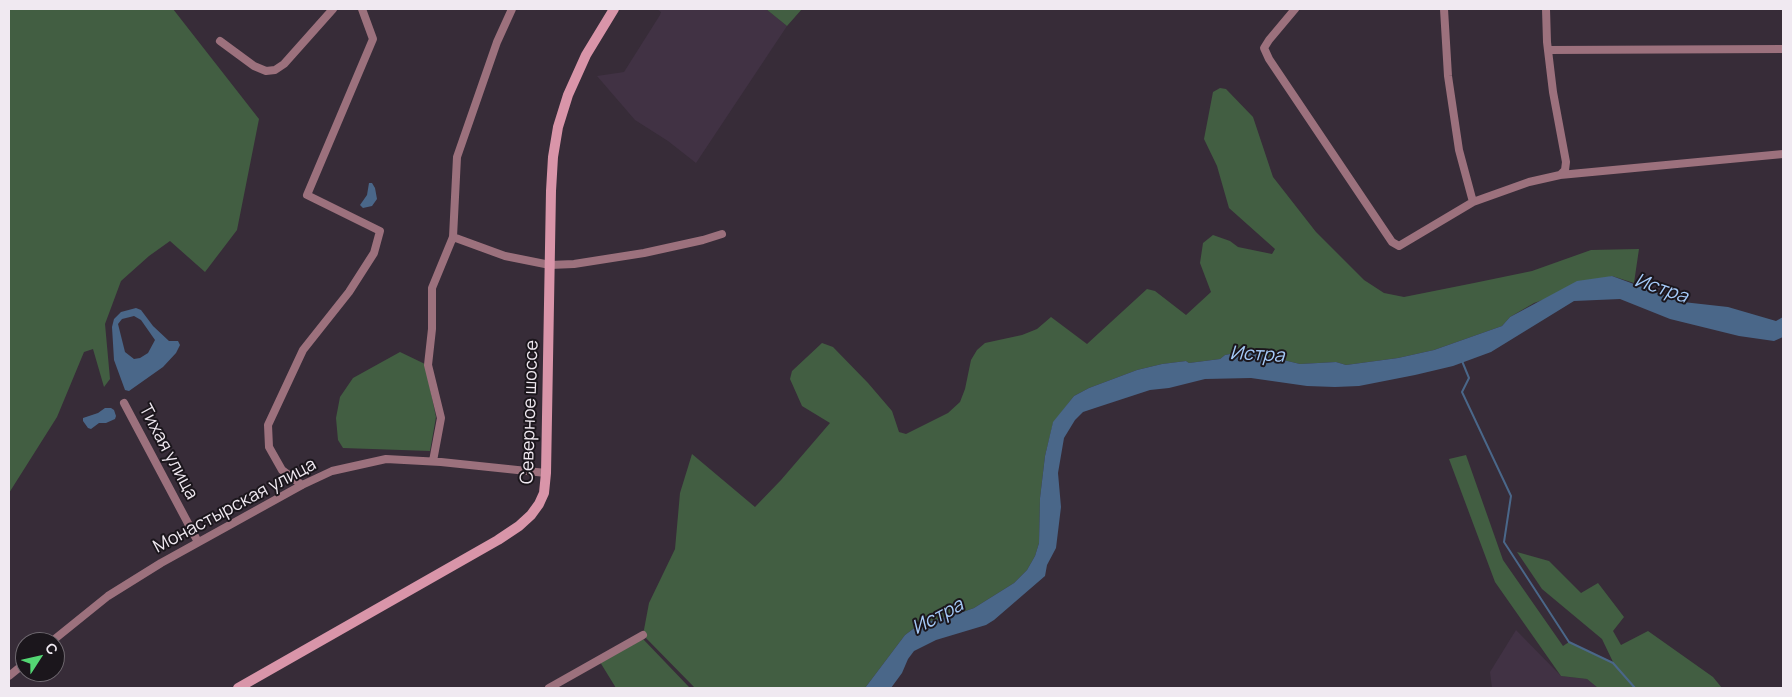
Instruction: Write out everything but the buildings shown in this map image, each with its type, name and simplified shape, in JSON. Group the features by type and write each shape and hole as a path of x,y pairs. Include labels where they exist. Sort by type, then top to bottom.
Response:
{"main road":[{"name":"Северное шоссе","path":"238,688 498,540 519,526 531,515 538,504 544,493 546,473 553,157 558,127 568,94 586,55 614,9"}],"street":[{"path":"220,41 254,66 266,71 275,70 284,64 333,9"},
{"path":"302,485 282,470 277,462 269,447 268,425 303,350 354,284 374,253 380,230 306,195 373,39 362,9"},
{"path":"434,461 441,418 428,365 432,329 432,288 453,236 457,157 496,42 512,9"},
{"path":"1294,9 1264,48 1266,54 1392,242 1399,246 1473,202 1528,182 1560,175 1783,154"},
{"path":"1444,9 1448,76 1459,150 1473,202"},
{"path":"1546,9 1552,92 1566,162 1566,170 1560,175"},
{"path":"1548,50 1783,49"},
{"path":"453,236 505,256 550,265 574,264 644,253 722,234"},
{"name":"Тихая улица","path":"124,403 198,542"},
{"name":"Монастырская улица","path":"63,632 108,596 161,563 302,485 332,471 386,460 434,461 546,473"},
{"path":"549,688 643,635"}],"shaded area":[{"path":"657,9 766,9 787,26 696,163 668,141 635,120 597,76 624,72 660,15 661,12"},
{"path":"1516,630 1561,676 1587,679 1598,688 1492,688 1490,672"}],"green space":[{"path":"9,9 173,9 259,119 237,230 205,272 170,241 149,256 121,281 105,324 110,379 104,387 93,349 84,352 57,417 9,493"},
{"path":"766,9 802,9 787,26"},
{"path":"1220,88 1226,89 1253,117 1273,177 1316,232 1364,280 1384,293 1404,297 1532,271 1591,250 1639,249 1634,283 1612,276 1534,303 1510,317 1502,326 1434,350 1398,358 1346,365 1336,362 1300,364 1246,351 1225,355 1220,359 1162,364 1137,370 1089,388 1074,396 1053,423 1045,456 1040,498 1039,543 1035,556 1027,570 1014,583 974,608 917,626 905,635 865,688 693,688 643,635 649,603 675,549 680,493 692,454 755,507 830,423 802,406 790,379 792,371 822,343 833,347 868,383 892,411 899,432 906,434 948,413 960,402 965,389 971,360 977,350 985,343 1022,335 1037,329 1051,317 1087,344 1147,289 1155,291 1186,315 1211,292 1200,263 1203,243 1213,235 1230,241 1238,247 1272,254 1275,249 1229,208 1217,166 1204,139 1213,92"},
{"path":"400,352 425,364 436,417 430,451 343,448 338,440 336,418 340,397 353,378"},
{"path":"1466,455 1503,560 1563,646 1569,642 1613,662 1602,639 1542,589 1517,552 1549,561 1581,593 1598,583 1624,617 1613,631 1621,645 1648,631 1713,677 1722,688 1598,688 1587,679 1561,676 1495,582 1449,459"},
{"path":"643,639 689,687 616,688 600,662"}],"water":[{"path":"369,183 372,183 375,188 377,199 372,206 363,208 360,205 367,195"},
{"name":"Истра","path":"1612,276 1683,302 1728,307 1776,321 1783,317 1783,337 1774,341 1739,336 1670,319 1620,299 1574,301 1491,352 1453,366 1415,375 1359,386 1335,387 1307,386 1251,378 1205,379 1169,388 1150,390 1083,412 1075,420 1064,438 1058,473 1061,507 1056,548 1047,565 1045,576 986,625 936,640 914,651 891,688 865,688 905,635 917,626 974,608 1014,583 1027,570 1035,556 1039,543 1040,498 1045,456 1053,422 1074,396 1089,388 1137,370 1162,364 1220,359 1225,355 1246,351 1300,364 1336,362 1346,365 1398,358 1434,350 1502,326 1510,317 1577,281"},
{"path":"136,308 141,310 153,326 169,341 178,341 180,345 176,353 163,367 129,391 125,390 114,360 112,327 114,319 121,312","holes":["134,316 141,320 155,340 148,353 134,359 125,352 118,324 122,319"]},
{"path":"105,408 114,410 115,419 106,423 99,423 91,429 88,428 83,418 98,413"}],"waterway":[{"path":"1462,361 1469,378 1462,392 1511,496 1504,542 1569,642 1613,663 1635,688"}]}
